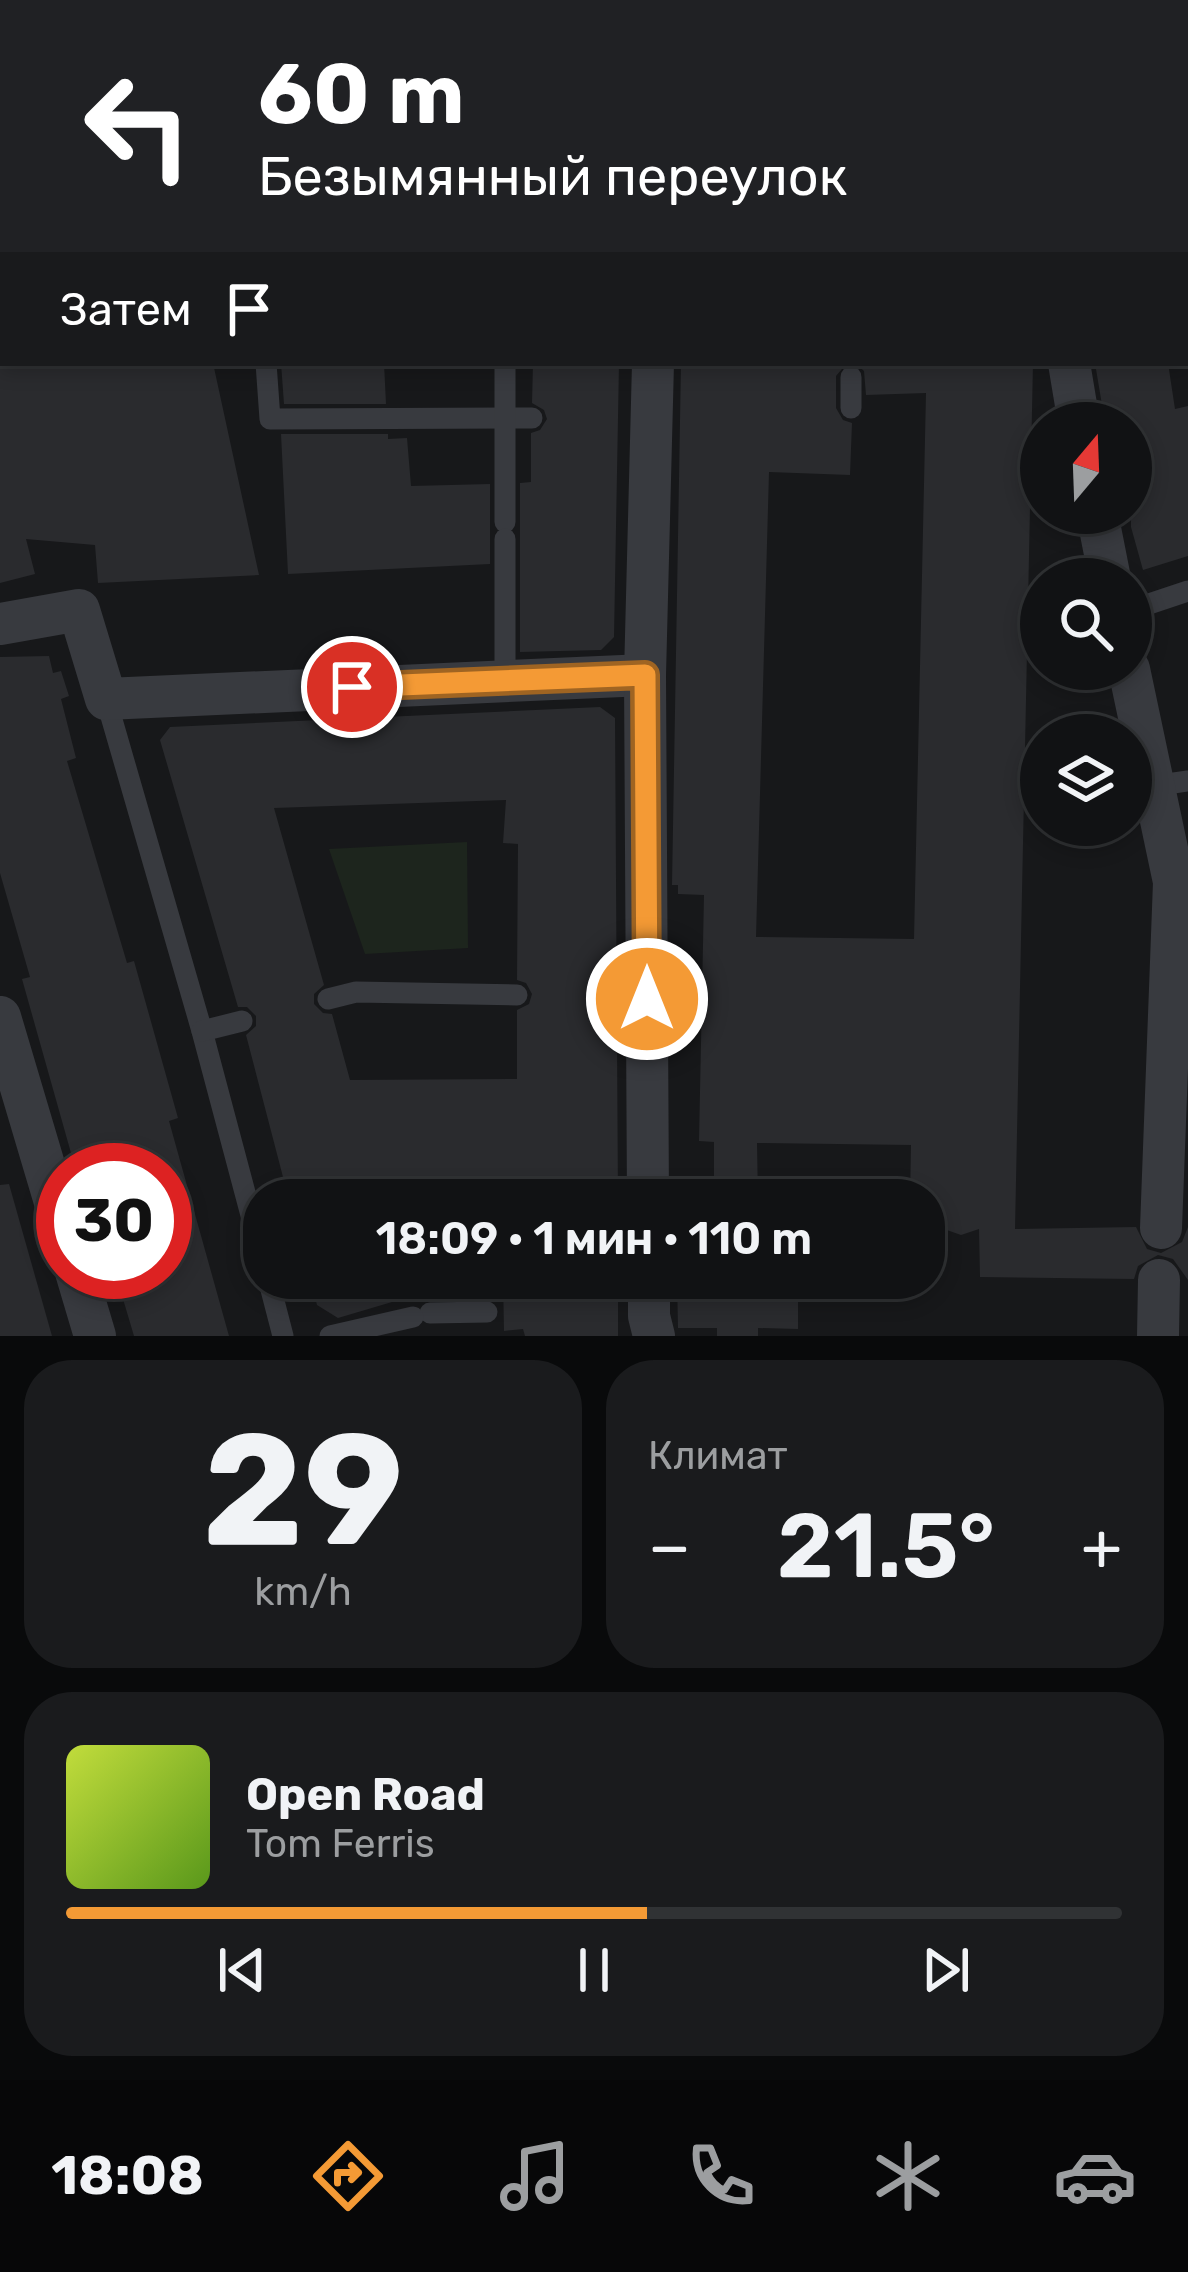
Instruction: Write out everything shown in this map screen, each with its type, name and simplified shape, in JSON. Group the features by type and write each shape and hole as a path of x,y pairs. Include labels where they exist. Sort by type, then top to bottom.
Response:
{"street":[{"path":"647,1179 636,998 645,675 638,418 652,366"},
{"path":"1069,366 1075,402"},
{"path":"0,625 80,610 106,699 645,675"},
{"path":"1137,690 1171,784 1174,882 1161,1228"},
{"path":"0,1017 37,1143"},
{"path":"1158,1336 1159,1280"},
{"path":"84,1299 95,1336"},
{"path":"649,1299 654,1336"}],"lane":[{"path":"266,366 270,419 532,418"},
{"path":"505,680 506,366"},
{"path":"850,408 851,377"},
{"path":"1152,603 1188,591"},
{"path":"106,699 243,1185"},
{"path":"328,999 356,992 517,995"},
{"path":"202,1030 242,1021"},
{"path":"273,1299 283,1336"},
{"path":"331,1336 422,1315 488,1312"}],"shaded area":[{"path":"467,842 468,948 365,954 329,849"}],"building":[{"path":"0,366 214,366 259,575 98,583 95,545 26,539 35,574 0,583"},
{"path":"281,366 384,366 386,404 284,404"},
{"path":"533,366 619,366 614,637 601,650 520,652 520,483 531,482 531,433 540,430 547,419 544,410 532,403"},
{"path":"681,366 844,366 836,376 836,408 843,420 852,423 850,475 769,472 756,937 914,939 926,393 866,395 864,371 858,366 1033,366 1032,402 1020,402 1020,534 1029,534 1029,558 1020,558 1020,690 1026,690 1026,714 1020,714 1023,846 1015,1229 1136,1227 1147,1249 1161,1253 1182,1242 1188,1227 1188,1280 1173,1259 1158,1255 1138,1266 1134,1279 980,1277 979,1229 961,1235 945,1229 945,1179 910,1179 911,1145 757,1143 758,1179 714,1179 714,1142 699,1141 704,895 678,894 678,885 672,885"},
{"path":"1096,366 1168,366 1175,409 1188,406 1188,556 1152,567 1152,558 1140,558 1133,534 1152,534 1152,402 1102,402"},
{"path":"281,434 407,438 411,486 490,484 490,564 288,574"},
{"path":"49,656 53,673 61,671 69,696 61,699 76,758 67,761 127,963 134,961 178,1118 169,1121 175,1143 68,1143 22,979 30,977 0,873 0,657"},
{"path":"600,707 615,718 618,1179 284,1179 246,1035 256,1026 256,1016 247,1007 238,1007 160,740 170,727","holes":["506,800 503,843 518,844 517,980 526,983 532,994 529,1004 517,1010 517,1079 350,1080 332,1014 314,1004 314,994 324,985 274,808"]},
{"path":"9,1184 36,1279 36,1299 42,1299 52,1336 0,1336 0,1185"},
{"path":"192,1203 229,1336 134,1336 123,1299 192,1299"},
{"path":"315,1299 402,1299 338,1318"},
{"path":"503,1299 618,1299 618,1336 525,1336 523,1329 504,1331"},
{"path":"677,1299 798,1299 798,1329 758,1328 758,1336 717,1336 717,1328 678,1328"}],"route":[{"path":"352,687 645,675 647,999"}]}
